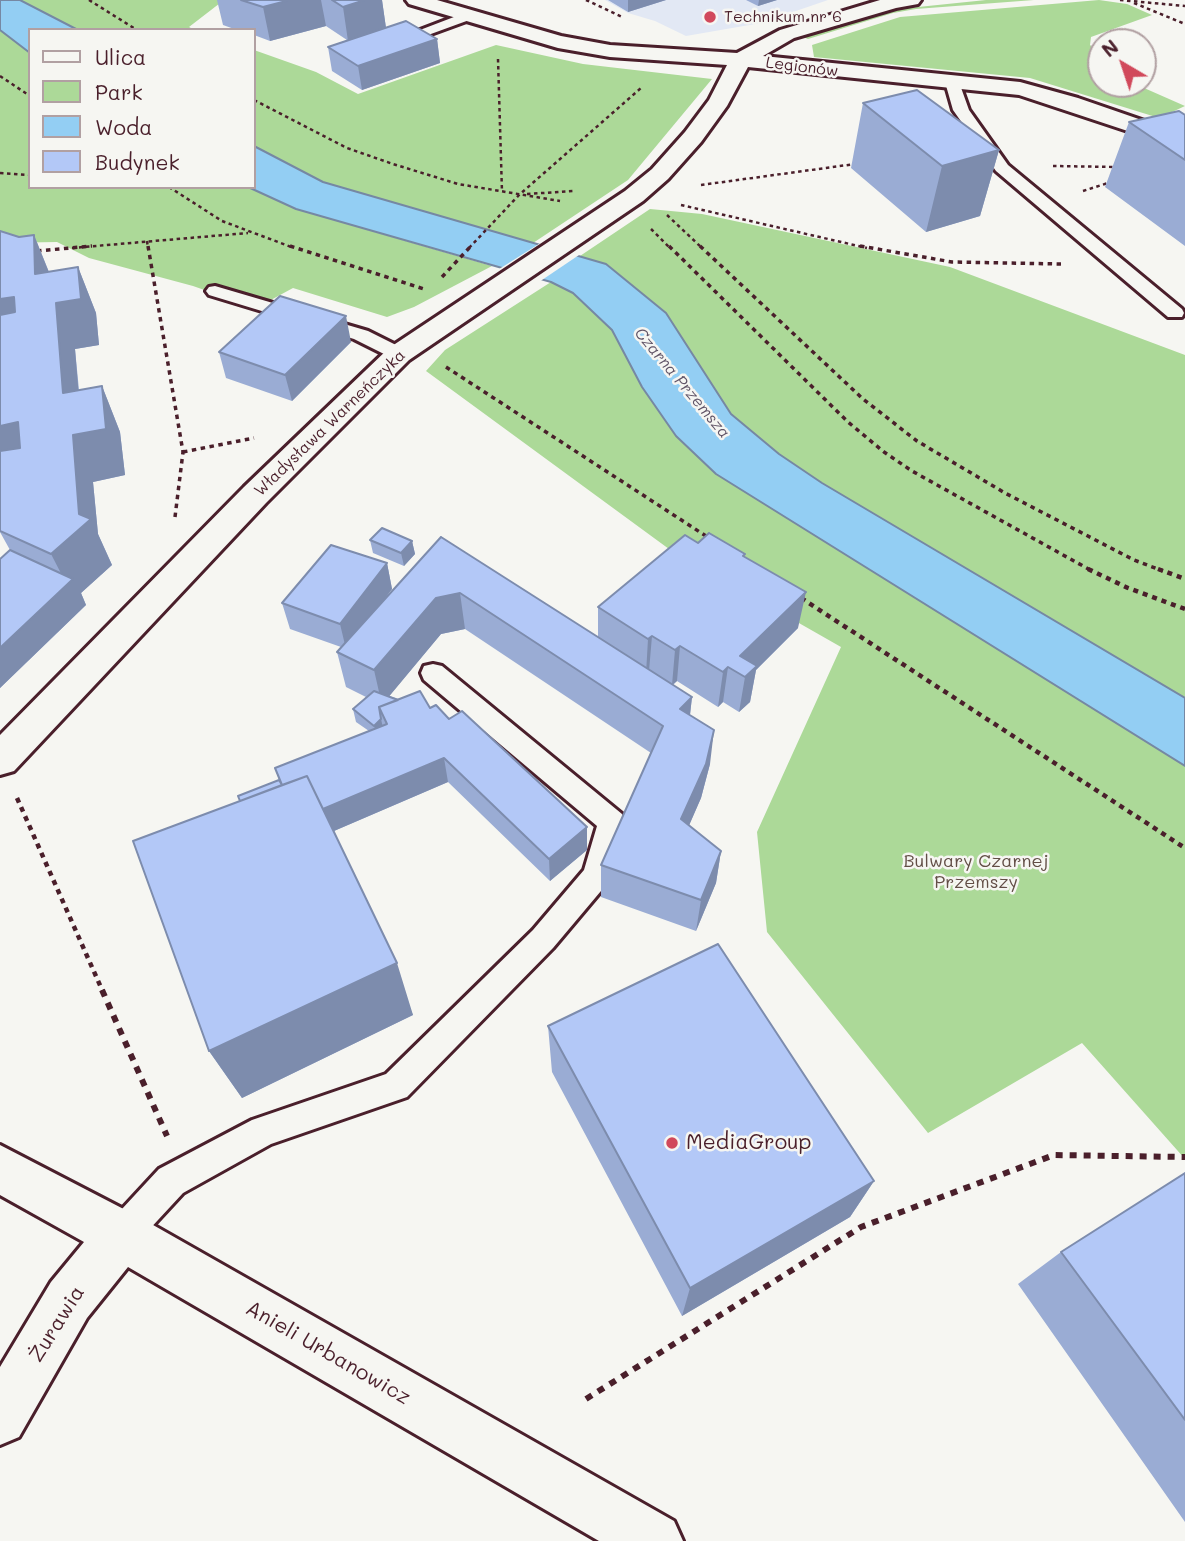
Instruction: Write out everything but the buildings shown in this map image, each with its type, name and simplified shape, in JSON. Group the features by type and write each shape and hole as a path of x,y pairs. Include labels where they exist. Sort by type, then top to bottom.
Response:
{"street":[{"name":"Legionów","path":"416,0 558,43 610,51 741,60 1020,89 1174,134"},
{"path":"741,60 788,34 894,2 911,0"},
{"name":"Władysława Warneńczyka","path":"0,760 255,495 399,354 603,217 660,174 694,137 719,101 741,60"},
{"name":"Anieli Urbanowicz","path":"0,1169 121,1235 654,1541"},
{"name":"Żurawia","path":"0,1418 69,1300 121,1235"}],"lane":[{"path":"377,48 467,16"},
{"path":"952,82 961,110 1000,166 1175,313"},
{"path":"215,291 361,335 399,354"},
{"path":"121,1235 171,1181 263,1131 396,1086 543,939 596,876 612,822 433,673"}],"path":[{"path":"89,0 134,28"},
{"path":"586,0 623,17"},
{"path":"1120,0 1185,6"},
{"path":"1129,1 1185,24"},
{"path":"497,48 502,192"},
{"path":"0,76 28,95"},
{"path":"449,270 519,195 642,87"},
{"path":"256,101 295,123 371,157 447,181 519,195"},
{"path":"695,186 827,170 865,162"},
{"path":"1000,166 1120,168"},
{"path":"0,173 28,175"},
{"path":"1043,203 1120,180"},
{"path":"172,189 222,221 321,258 428,290"},
{"path":"678,205 867,248 951,262 1060,264 1141,286"},
{"path":"664,213 863,399 917,441 1005,494 1134,560 1185,579"},
{"path":"643,221 848,422 884,452 912,471 1094,572 1185,609"},
{"path":"33,251 252,232"},
{"path":"147,241 183,452 173,527"},
{"path":"440,363 719,545"},
{"path":"183,452 257,437"},
{"path":"801,598 1185,848"},
{"path":"14,792 173,1149 171,1181"},
{"path":"586,1399 861,1227 1054,1156 1182,1157 1185,1163"}],"shaded area":[{"name":"Technikum nr 6","path":"605,0 828,0 761,23 686,36 655,21 628,13"}],"green space":[{"path":"20,0 224,0 189,27 191,28 74,28"},
{"path":"986,0 1034,0 916,9 893,13 808,39 803,37 889,10"},
{"path":"1099,0 1127,4 1152,15 1116,28 1087,28 1087,96 1030,78 814,57 812,45 900,17"},
{"path":"0,30 28,51 28,189 251,189 296,209 492,266 414,307 387,317 293,288 256,308 193,286 89,258 57,242 0,243"},
{"path":"496,45 583,64 712,79 628,180 533,243 323,182 256,147 256,51 316,72 358,94"},
{"path":"1157,94 1185,106 1159,118 1094,98 1157,98"},
{"path":"650,209 702,214 950,267 1185,355 1185,698 822,483 779,454 731,414 666,313 580,256"},
{"name":"Bulwary Czarnej Przemszy","path":"551,282 574,293 612,330 642,387 716,474 1185,766 1185,1159 1082,1043 928,1133 767,932 757,832 841,647 669,549 426,371 445,350"}],"water":[{"path":"0,0 20,0 74,28 28,28 28,51 0,30"},
{"name":"Czarna Przemsza","path":"256,147 323,182 606,264 666,313 731,414 779,454 822,483 1185,698 1185,766 716,474 676,436 642,387 612,330 573,293 551,282 296,209 252,189 256,189"}],"pier":[{"path":"542,242 582,253 539,282 496,271"}],"place":[{"name":"Technikum nr 6","path":"710,17"},
{"name":"MediaGroup","path":"672,1143"}]}
